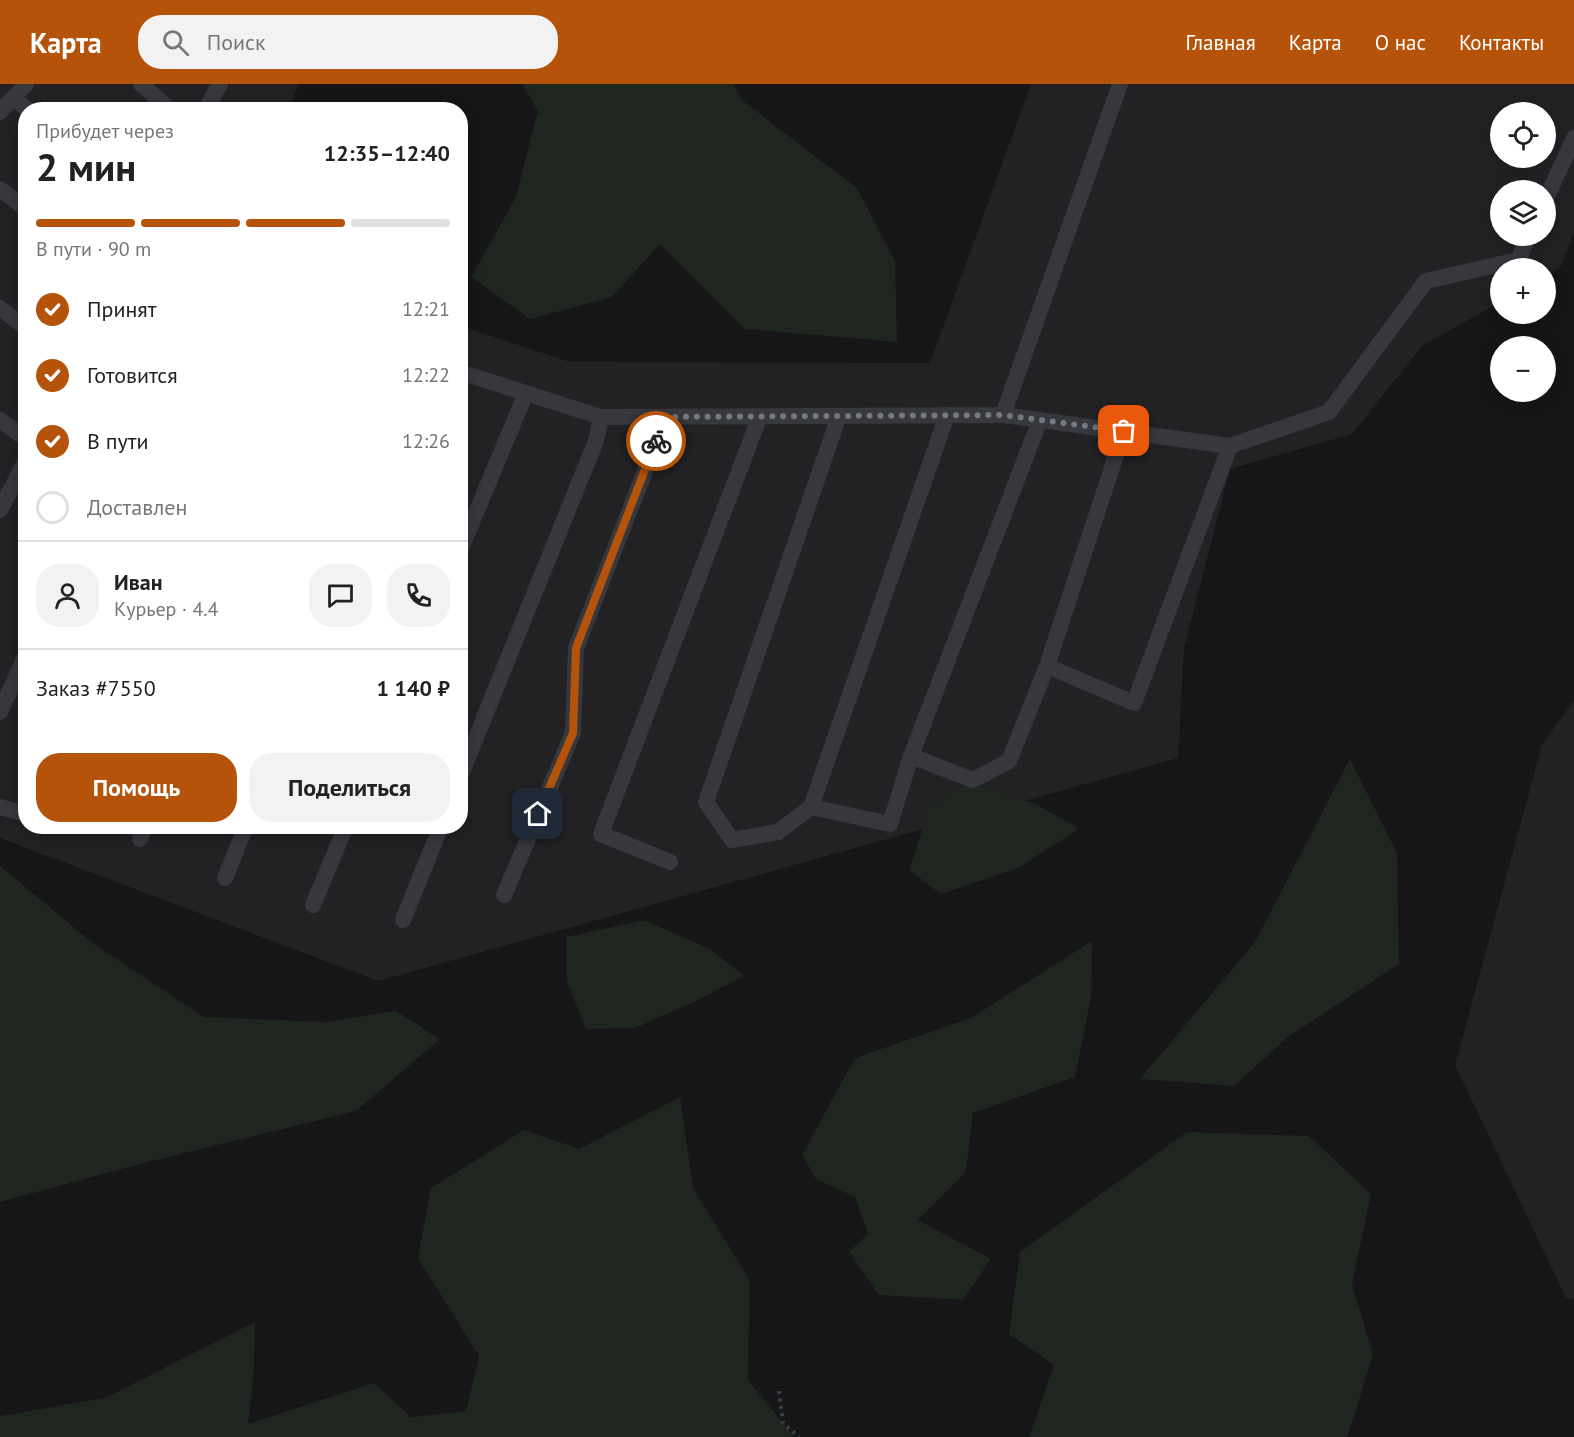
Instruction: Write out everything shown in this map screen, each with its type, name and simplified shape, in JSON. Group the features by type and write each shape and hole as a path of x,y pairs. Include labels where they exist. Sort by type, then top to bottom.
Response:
{"lane":[{"path":"0,112 26,84"},
{"path":"141,84 161,102"},
{"path":"210,102 220,84"},
{"path":"1003,415 1120,84"},
{"path":"13,98 18,102"},
{"path":"1555,180 1574,138"},
{"path":"0,189 18,203"},
{"path":"468,375 600,417 1003,415 1230,446 1329,412 1426,281 1518,260 1524,246"},
{"path":"0,308 18,322"},
{"path":"468,532 526,393"},
{"path":"670,862 601,834 760,416"},
{"path":"839,416 706,802 732,840 778,832 811,807 947,416"},
{"path":"468,757 596,441 600,417"},
{"path":"504,895 573,733 576,648 656,443 656,417"},
{"path":"0,420 18,433"},
{"path":"811,807 890,824 911,756 1040,420"},
{"path":"911,756 973,780 1009,761 1047,666 1124,431"},
{"path":"1047,666 1134,703 1230,446"},
{"path":"0,510 18,475"},
{"path":"0,712 18,673"},
{"path":"0,807 18,812"},
{"path":"225,878 243,834"},
{"path":"313,904 343,834"},
{"path":"403,920 438,834"}],"path":[{"path":"778,1391 783,1424 799,1437"}],"shaded area":[{"path":"0,84 298,84 292,102 18,102 18,834 468,834 468,328 570,362 930,363 1031,84 1574,84 1574,232 1560,268 1556,270 1556,258 1490,258 1490,308 1422,346 1352,434 1230,469 1184,648 1178,758 378,981 0,838"},
{"path":"522,84 733,84 743,101 857,188 895,261 897,342 745,329 660,244 612,297 530,319 471,277 516,197 538,111"},
{"path":"1574,700 1574,1299 1566,1298 1455,1065 1542,745"},
{"path":"1350,759 1397,853 1399,964 1288,1037 1234,1086 1140,1079 1255,942"},
{"path":"965,784 1034,803 1079,829 1018,868 941,894 909,870 929,809"},
{"path":"0,866 94,944 204,1017 326,1022 396,1011 440,1039 356,1111 140,1164 0,1202"},
{"path":"644,920 710,949 744,976 696,1001 635,1028 586,1029 567,982 566,937"},
{"path":"1092,941 1091,997 1075,1077 973,1113 966,1172 918,1220 991,1259 963,1300 879,1295 849,1252 868,1234 855,1197 816,1179 802,1155 855,1058 971,1018"},
{"path":"680,1097 693,1188 750,1281 748,1380 794,1437 0,1437 0,1416 105,1398 255,1322 254,1370 248,1424 374,1383 411,1417 466,1411 479,1356 418,1258 431,1188 524,1130 579,1149"},
{"path":"1187,1132 1309,1136 1371,1194 1352,1284 1373,1355 1348,1435 1345,1437 1029,1437 1054,1365 1009,1334 1020,1252"}],"way so far":[{"path":"656,441 656,417 1003,415 1124,431"}],"route":[{"path":"538,814 573,733 576,648 656,441"}]}
